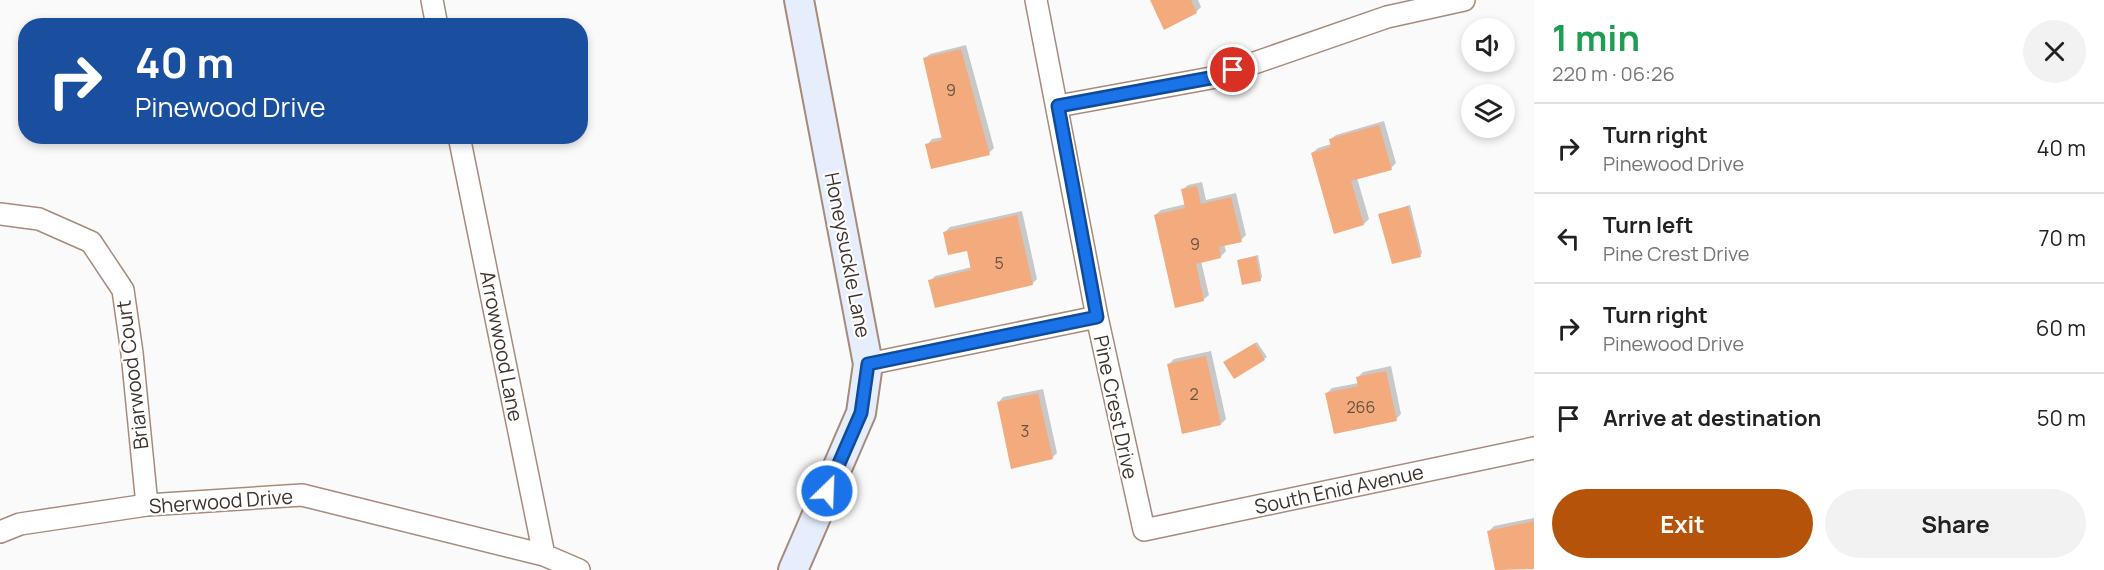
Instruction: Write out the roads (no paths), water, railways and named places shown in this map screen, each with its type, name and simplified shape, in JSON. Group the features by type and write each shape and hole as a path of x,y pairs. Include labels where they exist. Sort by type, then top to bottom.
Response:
{"street":[{"path":"432,0 435,18"},
{"name":"Honeysuckle Lane","path":"793,570 861,413 868,364 799,0"},
{"name":"Pine Crest Drive","path":"1036,0 1097,317 1144,531"},
{"path":"1058,106 1210,78 1387,17 1464,0"},
{"name":"Arrowwood Lane","path":"461,144 544,555"},
{"name":"Briarwood Court","path":"0,214 39,219 91,242 123,290 132,353 147,505"},
{"path":"868,364 1097,317"},
{"name":"South Enid Avenue","path":"1144,531 1534,448"},
{"name":"Sherwood Drive","path":"0,532 20,524 147,505 302,495 544,555 579,570"}]}
